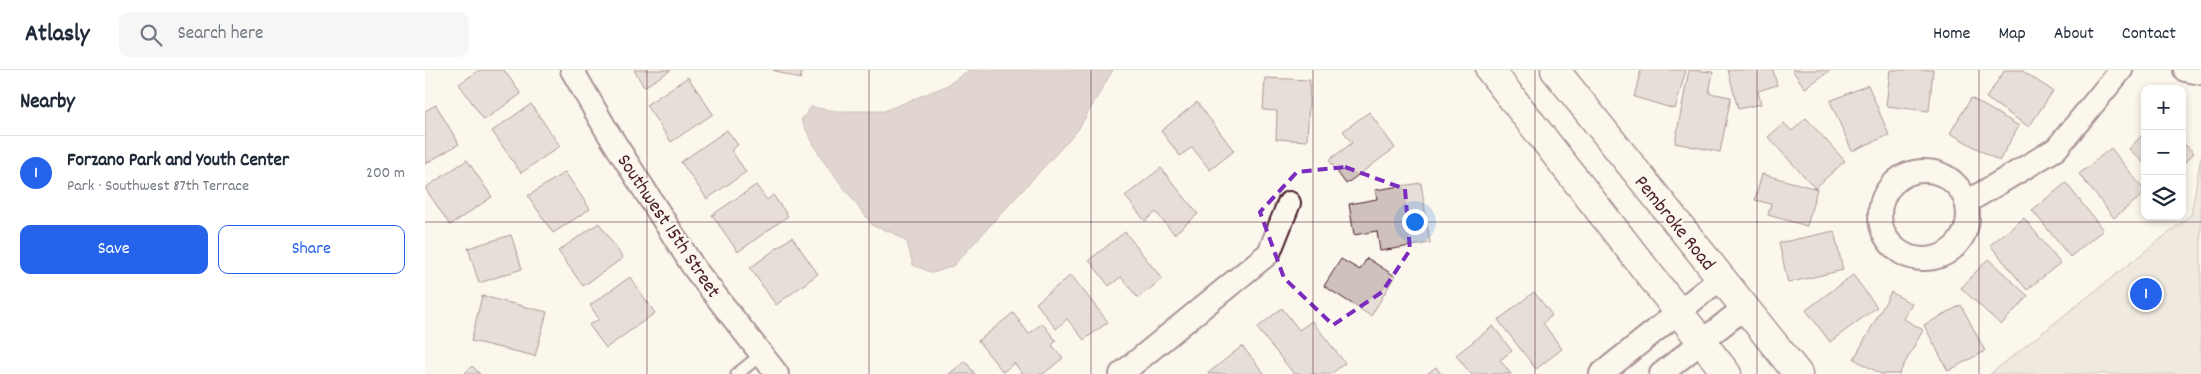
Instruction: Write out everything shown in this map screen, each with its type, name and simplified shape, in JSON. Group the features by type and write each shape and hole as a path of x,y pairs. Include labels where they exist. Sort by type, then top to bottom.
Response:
{"main road":[{"path":"1490,70 1727,374"},
{"name":"Pembroke Road","path":"1555,70 1797,374"}],"street":[{"name":"Southwest 15th Street","path":"572,70 607,131 694,268 777,374"},
{"path":"1967,202 2056,148 2121,70"},
{"path":"2185,70 2201,73"},
{"path":"1121,374 1269,253 1289,203"},
{"path":"1601,374 1721,278"},
{"path":"1661,374 1744,308"}],"lane":[{"path":"737,374 762,354"}],"highlighted area":[{"path":"1345,167 1405,189 1410,250 1382,292 1333,325 1284,278 1260,212 1297,172"}],"shaded area":[{"path":"969,70 1113,70 1078,130 953,266 933,273 913,265 907,242 891,232 873,226 821,158 801,120 811,107 836,111 884,111 946,86"},
{"path":"2201,156 2201,374 1990,374 2186,220 2191,215"}],"building":[{"path":"479,70 504,70 521,94 484,120 459,84"},
{"path":"634,70 671,70 644,87"},
{"path":"773,70 803,70 800,79"},
{"path":"1641,70 1686,70 1675,109 1634,97"},
{"path":"1689,70 1713,72 1709,93 1731,97 1720,152 1675,143"},
{"path":"1728,70 1773,70 1777,85 1758,91 1761,104 1738,109"},
{"path":"1792,70 1831,70 1805,88"},
{"path":"1890,70 1933,70 1929,111 1886,106"},
{"path":"2005,70 2021,70 2053,91 2029,127 1986,98"},
{"path":"688,77 713,114 671,142 646,105"},
{"path":"1265,78 1310,80 1307,141 1276,139 1277,111 1263,110"},
{"path":"1868,85 1889,135 1852,151 1830,101"},
{"path":"1971,98 2019,126 1999,161 1950,133"},
{"path":"1197,102 1234,151 1210,170 1192,147 1180,156 1161,131"},
{"path":"531,104 560,146 521,173 492,131"},
{"path":"436,105 459,144 425,164 425,111"},
{"path":"1369,112 1395,148 1346,184 1329,160 1352,143 1343,131"},
{"path":"1806,118 1845,161 1815,188 1768,137 1784,123 1792,131"},
{"path":"727,130 738,145 731,150 746,172 707,199 681,162"},
{"path":"2141,136 2141,160 2129,149"},
{"path":"2186,146 2194,153 2186,161"},
{"path":"2111,148 2141,186 2141,196 2114,218 2079,174"},
{"path":"467,160 492,197 450,225 425,188"},
{"path":"1161,168 1198,214 1174,234 1156,212 1145,221 1125,196"},
{"path":"565,172 590,209 553,233 528,196"},
{"path":"1762,174 1817,189 1807,226 1768,215 1771,204 1755,200"},
{"path":"1421,183 1430,243 1380,251 1377,231 1354,235 1349,204 1377,199 1375,190"},
{"path":"2066,183 2103,230 2070,257 2032,210"},
{"path":"756,185 767,200 773,195 788,216 738,252 712,215"},
{"path":"2024,218 2060,263 2027,290 1990,245"},
{"path":"599,223 623,258 583,286 558,251"},
{"path":"1834,231 1843,270 1788,283 1779,243"},
{"path":"1125,232 1162,279 1138,298 1121,277 1109,286 1089,260"},
{"path":"511,235 522,269 479,283 468,248"},
{"path":"792,237 818,274 776,305 750,268"},
{"path":"1367,258 1395,276 1371,316 1324,286 1341,259 1360,270"},
{"path":"1988,259 2028,296 2001,325 1961,288"},
{"path":"1071,275 1108,322 1084,340 1067,319 1056,329 1036,303"},
{"path":"1853,275 1877,307 1830,342 1806,310"},
{"path":"630,277 655,313 606,348 589,325 599,319 590,305"},
{"path":"1534,292 1552,315 1543,323 1562,349 1536,369 1498,320"},
{"path":"1891,292 1912,304 1904,319 1923,330 1899,374 1881,374 1854,359"},
{"path":"482,296 547,312 535,356 471,341"},
{"path":"1961,305 1985,351 1948,371 1924,325"},
{"path":"1282,308 1299,330 1312,321 1345,363 1331,374 1294,374 1257,328"},
{"path":"1013,313 1029,334 1042,323 1056,341 1052,345 1063,358 1043,374 1023,374 1014,363 1003,372 978,341"},
{"path":"1493,326 1512,351 1500,360 1511,374 1471,374 1456,355"},
{"path":"1242,346 1265,374 1207,374"},
{"path":"965,361 975,374 949,374"},
{"path":"472,366 480,374 464,374"},
{"path":"1436,367 1441,374 1427,374"}],"place":[{"name":"Forzano Park and Youth Center","path":"2146,294"}]}
